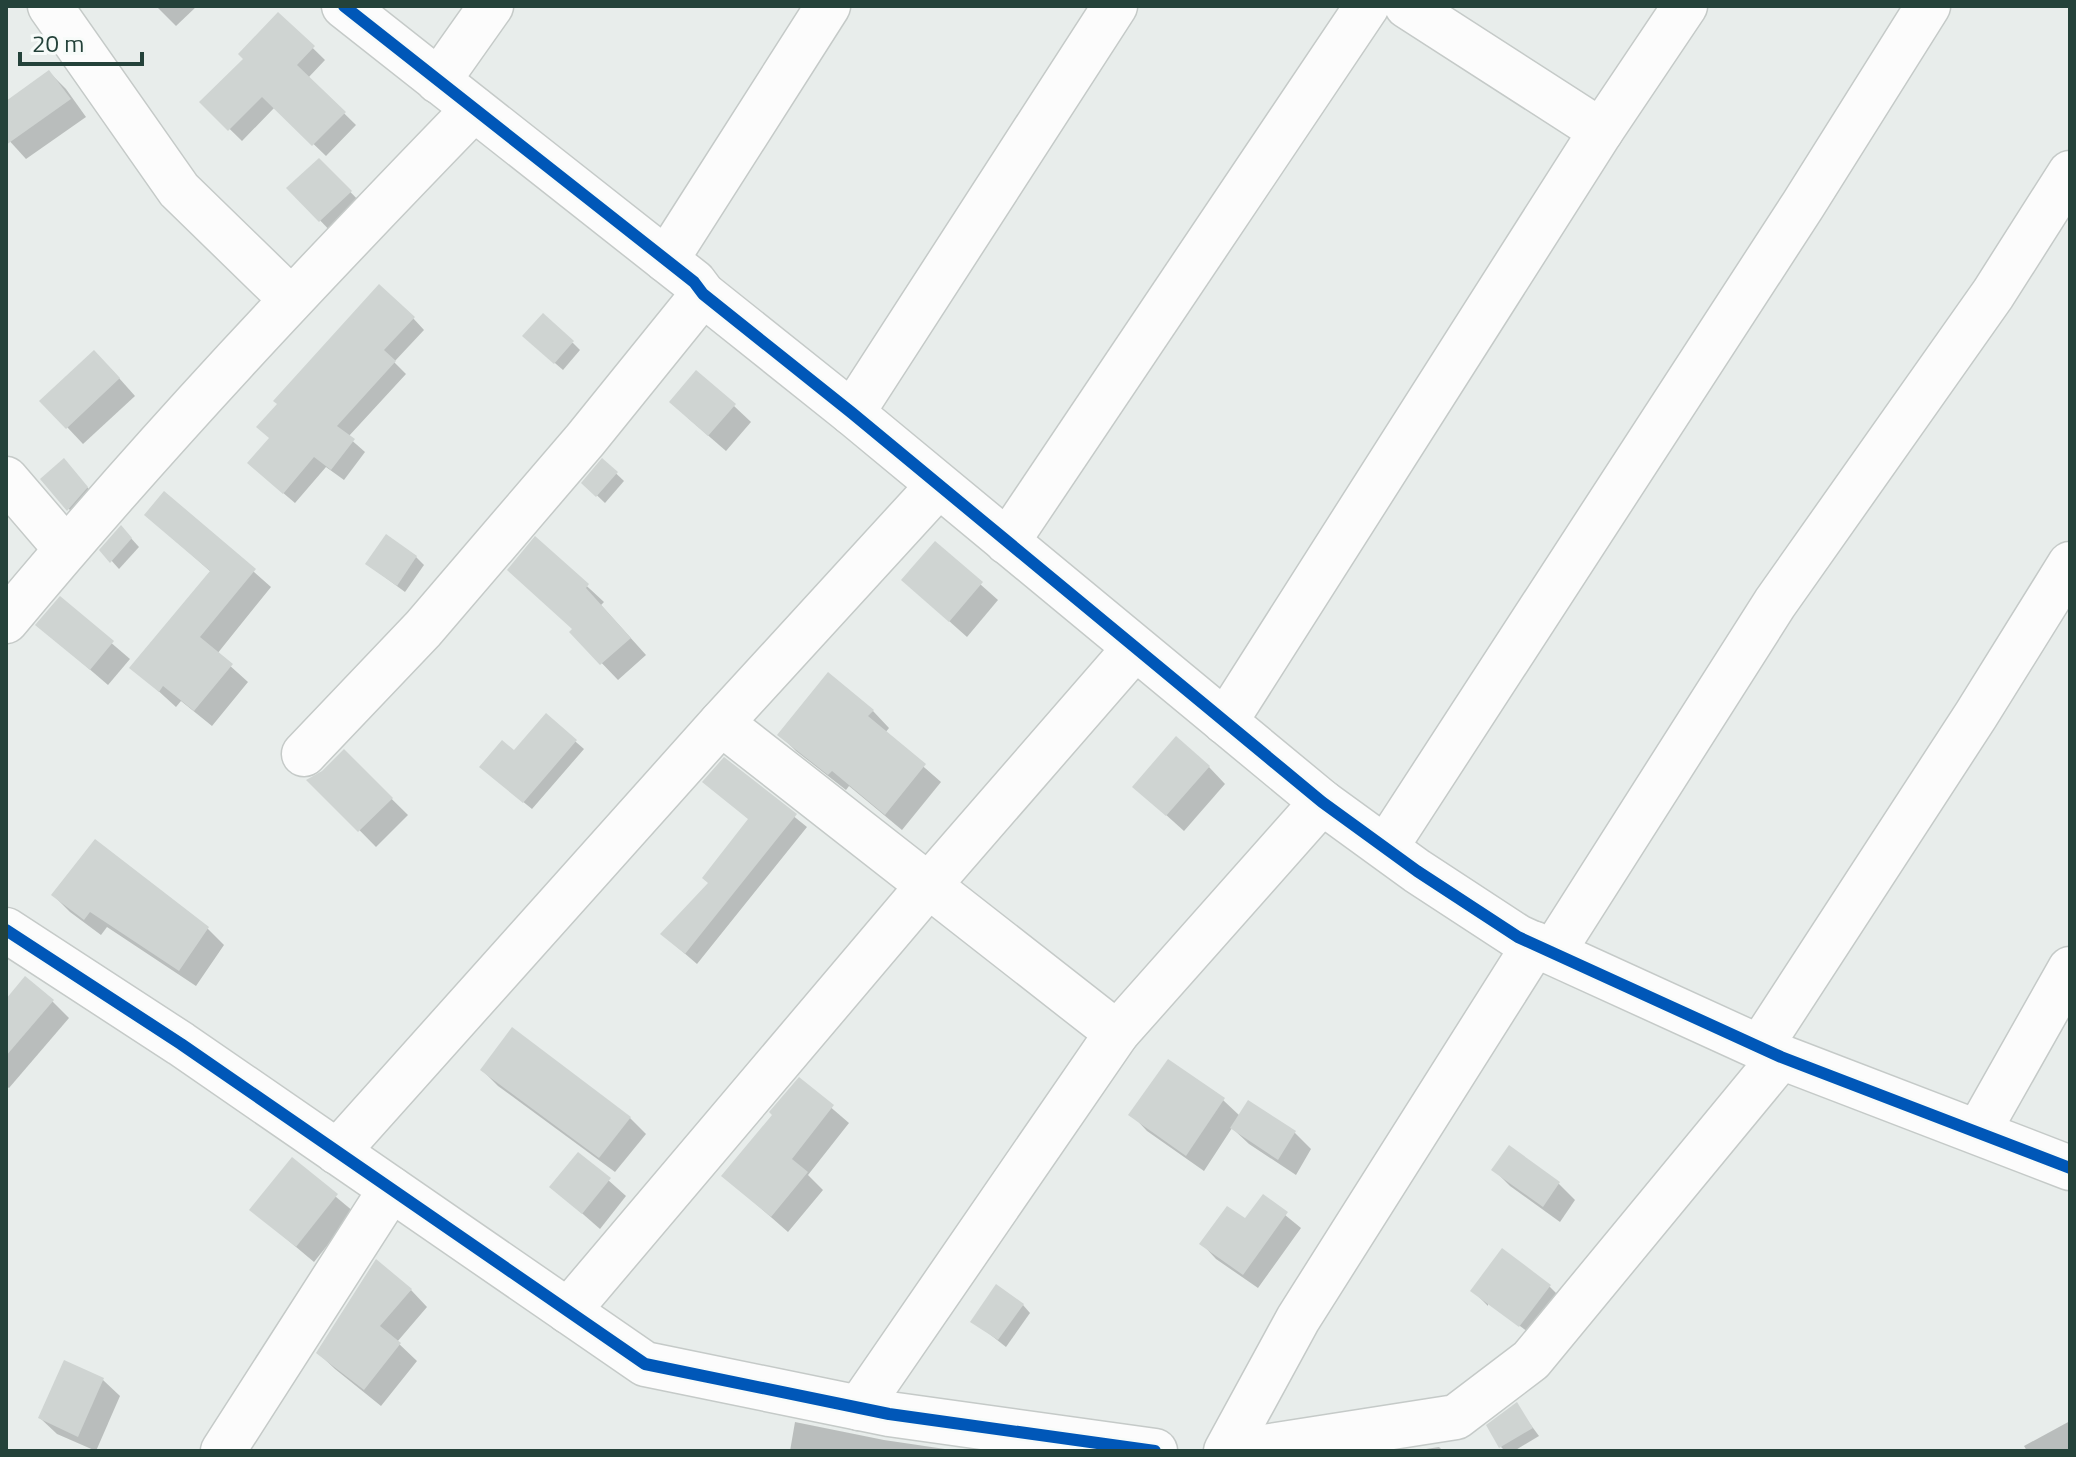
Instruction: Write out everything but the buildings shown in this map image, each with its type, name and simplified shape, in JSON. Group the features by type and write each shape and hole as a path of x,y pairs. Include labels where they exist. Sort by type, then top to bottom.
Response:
{"street":[{"path":"50,6 179,190 291,299"},
{"path":"344,6 694,282 703,294 852,413 1322,802 1417,871 1518,937 1770,1052 2070,1168"},
{"path":"438,81 491,6"},
{"path":"666,260 828,6"},
{"path":"852,413 1115,6"},
{"path":"1007,542 1367,6"},
{"path":"1407,6 1459,20 1601,131"},
{"path":"1225,722 1601,131 1685,6"},
{"path":"1386,847 1803,205 1928,6"},
{"path":"6,621 66,549 291,299 474,109"},
{"path":"1226,1451 1298,1319 1775,603 1993,294 2070,173"},
{"path":"304,754 423,629 585,440 703,294"},
{"path":"6,479 66,549"},
{"path":"337,1152 938,486"},
{"path":"1239,1451 1456,1417 1531,1360 1770,1052 2070,564"},
{"path":"568,1311 928,886 1135,648"},
{"path":"721,723 1117,1033"},
{"path":"859,1408 1117,1033 1322,802"},
{"path":"6,930 181,1044 645,1364 859,1408 1155,1451"},
{"path":"1978,1132 2070,969"},
{"path":"223,1451 391,1189"}],"cycle path":[{"path":"344,6 694,282 703,294 852,413 1322,802 1417,871 1518,937 1781,1057 2070,1168"},
{"path":"6,930 181,1044 645,1364 889,1414 1155,1451"}]}
